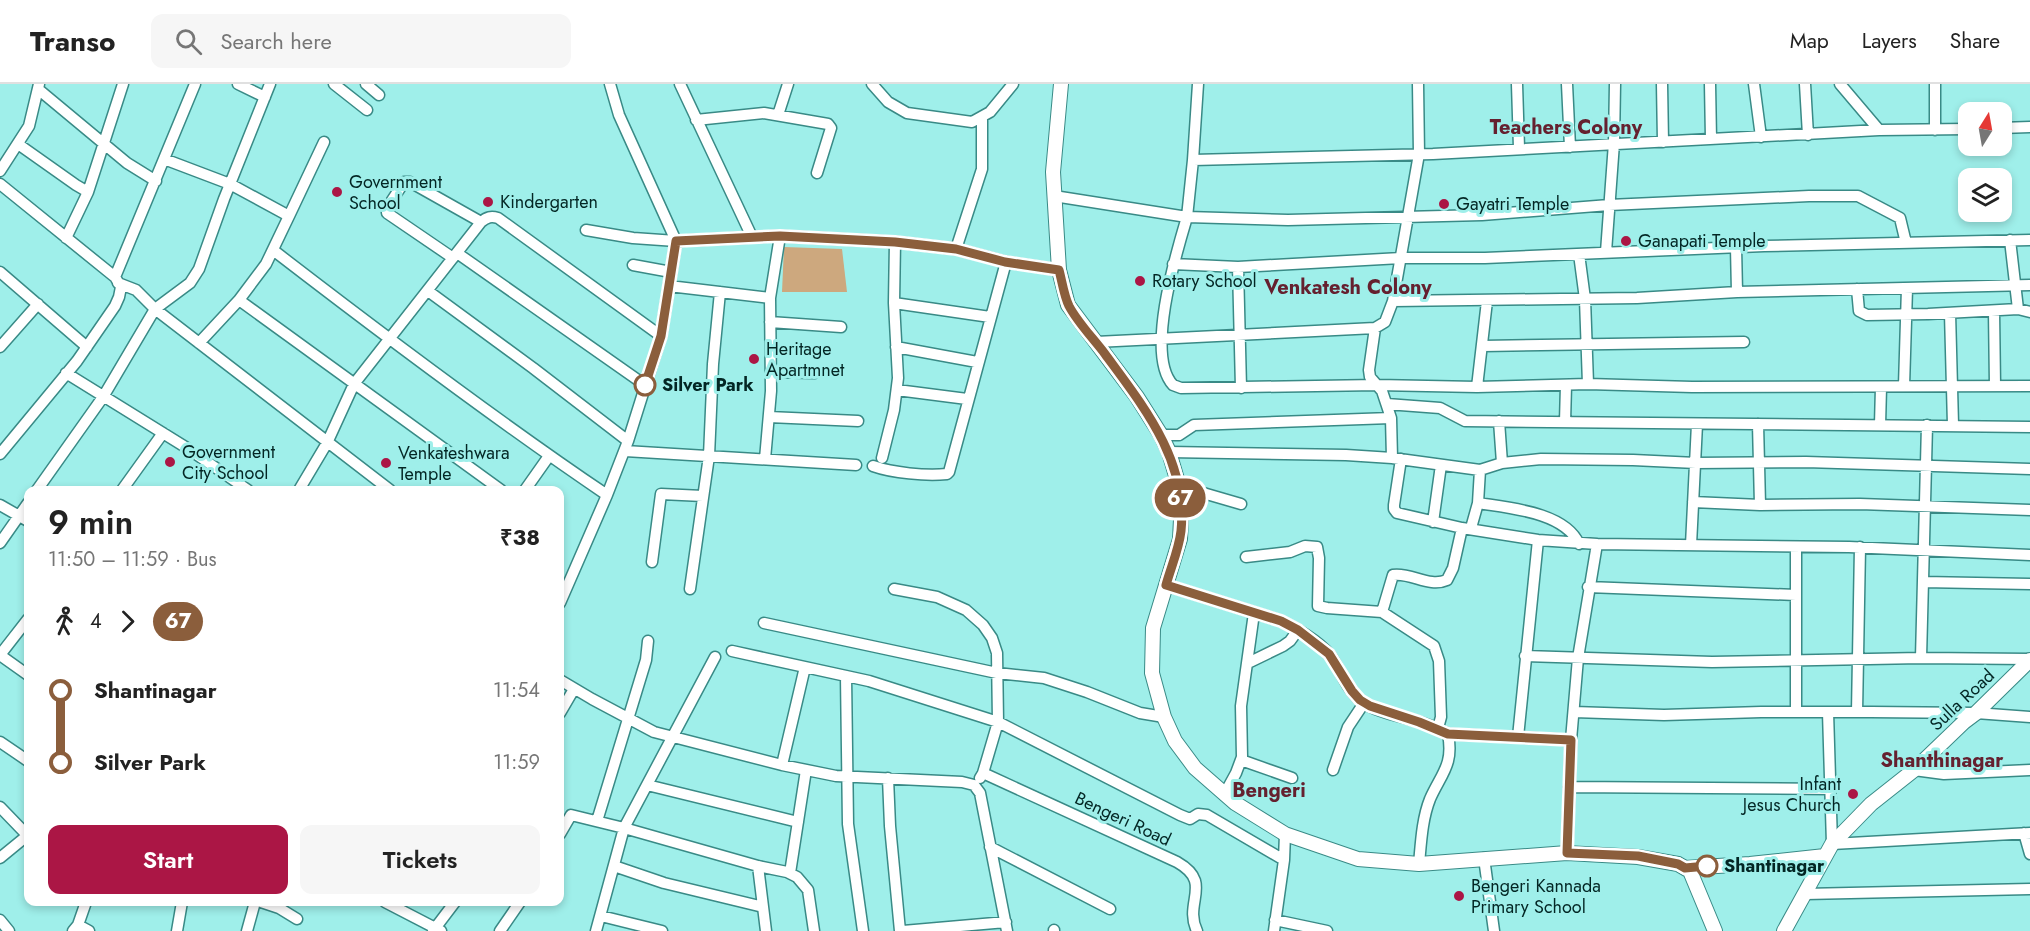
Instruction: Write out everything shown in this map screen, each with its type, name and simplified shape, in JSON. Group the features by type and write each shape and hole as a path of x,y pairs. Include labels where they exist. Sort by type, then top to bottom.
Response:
{"main road":[{"path":"1061,84 1053,172 1059,270 1068,305 1137,397 1161,435 1169,452 1179,486 1180,539 1159,607 1152,642 1152,673 1164,717 1175,741 1195,768 1224,795 1286,834 1358,859 1419,864 1567,853 1638,856 1678,864 1690,871 1715,931"},
{"name":"Sulla Road","path":"1784,931 1829,850 1871,804 1914,770 2030,659"},
{"path":"1685,868 1750,864 1829,850"}],"street":[{"path":"66,238 88,192 123,84"},
{"path":"117,280 195,84"},
{"path":"238,84 265,97"},
{"path":"40,486 103,397 155,309 190,283 199,269 270,84"},
{"path":"334,84 367,110"},
{"path":"366,84 379,95"},
{"path":"610,84 619,115 676,241 660,311 665,314"},
{"path":"680,84 752,237"},
{"path":"778,115 788,84"},
{"path":"876,86 888,102 907,113 972,122 982,118 1007,94 1013,84"},
{"path":"1198,84 1187,217 1173,264 1161,346 1165,372 1173,385 1181,388 1477,387 1588,384 1692,387 2030,386"},
{"path":"1096,342 1375,328 1385,322 1393,301 1410,216 1419,154 1418,84"},
{"path":"1516,84 1519,148"},
{"path":"1567,84 1570,147"},
{"path":"1606,252 1614,143 1615,84"},
{"path":"1662,84 1663,142"},
{"path":"1710,84 1711,139"},
{"path":"1754,84 1761,137"},
{"path":"1805,84 1808,135"},
{"path":"1840,84 1879,130"},
{"path":"1935,84 1935,130"},
{"path":"0,171 29,126 38,86 127,163 156,181"},
{"path":"696,120 764,113 830,126 817,173"},
{"path":"956,249 982,169 982,118"},
{"path":"2012,128 2030,127"},
{"path":"1193,160 1419,154 1879,130 1958,129"},
{"path":"199,343 239,300 266,264 324,142"},
{"path":"18,144 88,192"},
{"path":"164,159 230,184 289,216"},
{"path":"481,222 410,182 404,182 387,208 387,213 455,256 645,385"},
{"path":"0,184 117,280 136,290 155,309 385,486"},
{"path":"1054,196 1187,217 1288,220 1482,215 1609,205 1858,196 1900,218 1906,243"},
{"path":"301,486 327,443 354,384 481,222 492,216 498,218 661,336"},
{"path":"586,230 633,238 676,241 780,236 895,242 956,249 1005,262 1059,270"},
{"path":"765,459 771,372 770,298 780,236"},
{"path":"2010,240 2018,309"},
{"path":"1173,264 1238,267 1401,258 1485,258 1736,247 2030,240"},
{"path":"882,458 897,390 894,303 895,242"},
{"path":"1736,247 1737,292"},
{"path":"273,250 389,339 549,456 608,495"},
{"path":"1579,254 1585,299 1588,384"},
{"path":"873,466 886,470 947,474 1005,262"},
{"path":"633,265 669,271"},
{"path":"1238,267 1241,388"},
{"path":"564,585 608,495 626,446 661,336 669,286 669,271"},
{"path":"0,272 87,347"},
{"path":"0,454 87,347 120,297 121,287 117,280"},
{"path":"1393,301 1585,299 1737,292 2030,285"},
{"path":"669,286 770,298"},
{"path":"1904,386 1907,288"},
{"path":"1857,289 1858,308 1867,315 2018,309 2030,312"},
{"path":"428,291 533,368 626,446 710,456 856,465"},
{"path":"690,589 710,456 713,364 720,292"},
{"path":"239,300 495,486"},
{"path":"1477,387 1487,301"},
{"path":"894,303 990,317"},
{"path":"0,347 38,304"},
{"path":"1994,311 1995,386"},
{"path":"1950,313 1953,425"},
{"path":"770,322 841,327"},
{"path":"1375,328 1369,370 1370,377 1387,404 1391,418 1397,459 1395,512 1467,528 1538,540 1579,544 1860,547 2030,555"},
{"path":"1483,346 1744,342"},
{"path":"896,347 977,362"},
{"path":"771,372 815,373"},
{"path":"66,374 242,486"},
{"path":"1565,422 1566,385"},
{"path":"1880,425 1881,387"},
{"path":"897,390 967,399"},
{"path":"1387,404 1440,408 1466,421 2030,427"},
{"path":"769,417 858,421"},
{"path":"1161,435 1179,435 1194,425 1391,418"},
{"path":"1499,422 1502,463"},
{"path":"1691,545 1697,424"},
{"path":"1758,424 1760,505"},
{"path":"1921,658 1927,425"},
{"path":"125,486 163,434"},
{"path":"1169,452 1316,454 1397,459 1480,470 1502,463 1541,459 1696,463 1806,462 2030,469"},
{"path":"528,486 549,456"},
{"path":"1433,522 1441,465"},
{"path":"1382,612 1393,575 1399,574 1422,581 1447,580 1478,503 1480,470"},
{"path":"1179,486 1241,504"},
{"path":"652,561 661,494 703,496"},
{"path":"1693,502 1760,505 1860,504 2030,510"},
{"path":"1478,503 1539,512 1575,534 1579,544"},
{"path":"0,505 24,519 0,543"},
{"path":"1518,737 1538,540"},
{"path":"1567,853 1571,740 1578,658 1588,587 1597,544"},
{"path":"1246,557 1290,552 1305,546 1317,547 1319,558 1318,606 1327,609 1382,612 1434,646 1437,652 1441,717 1438,728"},
{"path":"1796,547 1796,712"},
{"path":"1857,712 1860,547"},
{"path":"1923,582 2030,584"},
{"path":"1166,585 1281,621 1298,630 1329,654 1352,691 1364,703 1438,728 1448,734 1571,740"},
{"path":"1588,587 1796,595"},
{"path":"894,589 937,597 966,610 983,625 992,638 997,653 998,722 983,773 974,785"},
{"path":"1224,795 1241,760 1243,745 1241,705 1254,613"},
{"path":"764,623 997,673 1044,678 1140,713 1164,717"},
{"path":"24,625 0,655 24,672"},
{"path":"1248,663 1283,646 1298,630"},
{"path":"599,822 646,660 648,641"},
{"path":"732,651 869,681 998,722 1180,815 1190,819 1198,814 1207,815 1284,860"},
{"path":"1526,656 1712,663 1921,658 2030,659"},
{"path":"596,931 615,866 622,827 715,657"},
{"path":"782,765 805,667"},
{"path":"846,676 848,824 863,931"},
{"path":"564,683 654,732 782,765 848,777 888,778 962,782 974,785 980,793 1007,927 901,931 890,826 888,778"},
{"path":"564,706 574,689"},
{"path":"1333,770 1348,727 1364,703"},
{"path":"1574,712 1664,715 1796,712 1976,713 2030,717"},
{"path":"1828,712 1831,789 1829,850 2027,833 2030,854"},
{"path":"1419,864 1424,821 1430,800 1449,764 1448,734"},
{"path":"0,742 24,758"},
{"path":"1241,760 1292,778"},
{"path":"790,873 806,770"},
{"path":"1914,770 1944,774 2030,770"},
{"name":"Bengeri Road","path":"983,773 1177,862 1190,871 1195,877 1196,885 1193,917 1197,931"},
{"path":"646,785 798,822"},
{"path":"1569,787 1831,789"},
{"path":"0,807 24,832"},
{"path":"565,814 622,827 790,873 804,883 808,890 814,931"},
{"path":"1286,834 1274,925 1327,931"},
{"path":"0,858 24,839"},
{"path":"990,847 1110,909"},
{"path":"1484,858 1494,931"},
{"path":"615,866 664,883 763,907"},
{"path":"758,866 766,931"},
{"path":"1805,894 2030,889"},
{"path":"84,906 75,928 89,931"},
{"path":"177,931 181,906"},
{"path":"247,931 254,906"},
{"path":"273,906 297,919"},
{"path":"394,906 436,930 452,906"},
{"path":"500,931 517,906"},
{"path":"601,916 662,931"},
{"path":"0,920 9,931"}],"shaded area":[{"path":"784,247 842,249 847,292 782,292"}],"bus line":[{"name":"67","path":"645,385 661,336 676,241 780,236 895,242 956,249 1005,262 1059,270 1068,305 1137,397 1169,452 1179,486 1181,530 1166,585 1281,621 1298,630 1329,654 1352,691 1370,706 1438,728 1448,734 1571,740 1567,853 1638,856 1678,864 1685,868 1707,866"}],"place":[{"name":"Government School","path":"337,192"},
{"name":"Kindergarten","path":"488,202"},
{"name":"Gayatri Temple","path":"1444,204"},
{"name":"Ganapati Temple","path":"1626,241"},
{"name":"Rotary School","path":"1140,281"},
{"name":"Heritage Apartmnet","path":"754,359"},
{"name":"Silver Park","path":"645,385"},
{"name":"Government City School","path":"170,462"},
{"name":"Venkateshwara Temple","path":"386,463"},
{"name":"Infant Jesus Church","path":"1853,794"},
{"name":"Shantinagar","path":"1707,866"},
{"name":"Bengeri Kannada Primary School","path":"1459,896"}],"district":[{"name":"Teachers Colony","path":"1566,127"},
{"name":"Venkatesh Colony","path":"1348,287"},
{"name":"Shanthinagar","path":"1942,760"},
{"name":"Bengeri","path":"1269,790"}]}
